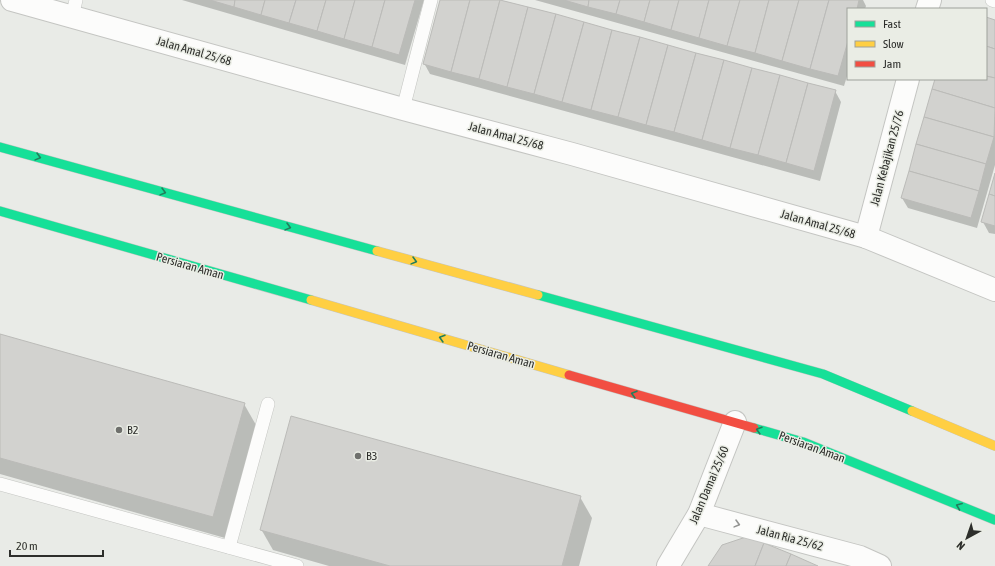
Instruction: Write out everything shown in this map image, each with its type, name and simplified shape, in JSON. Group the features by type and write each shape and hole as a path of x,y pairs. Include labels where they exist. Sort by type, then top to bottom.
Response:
{"street":[{"name":"Jalan Amal 25/68","path":"12,0 74,8 403,109 572,154 866,237 995,290"},
{"name":"Jalan Kebajikan 25/76","path":"866,237 908,80"},
{"path":"0,147 823,374 995,446"},
{"name":"Persiaran Aman","path":"0,211 803,442 995,520"},
{"name":"Jalan Damai 25/60","path":"668,566 699,514 735,422"},
{"name":"Jalan Ria 25/62","path":"699,514 860,557 880,566"}],"lane":[{"path":"403,109 431,0"},
{"path":"229,547 268,404"},
{"path":"0,484 297,566"}],"building":[{"path":"210,0 235,0 234,7"},
{"path":"235,0 265,0 261,15 234,7"},
{"path":"265,0 296,0 289,23 261,15"},
{"path":"296,0 326,0 317,31 289,23"},
{"path":"326,0 355,0 344,39 317,31"},
{"path":"355,0 385,0 372,47 344,39"},
{"path":"385,0 415,0 399,55 372,47"},
{"path":"440,0 470,0 451,72 423,64"},
{"path":"470,0 500,0 479,79 451,72"},
{"path":"500,0 528,7 507,87 479,79"},
{"path":"564,0 589,0 588,7"},
{"path":"589,0 620,0 616,14 588,7"},
{"path":"620,0 650,0 644,22 616,14"},
{"path":"650,0 679,0 671,30 644,22"},
{"path":"679,0 709,0 699,38 671,30"},
{"path":"709,0 740,0 727,46 699,38"},
{"path":"740,0 769,0 755,53 727,46"},
{"path":"769,0 799,0 782,61 755,53"},
{"path":"799,0 829,0 810,69 782,61"},
{"path":"829,0 859,0 857,8 847,8 847,44 838,76 810,69"},
{"path":"528,7 556,14 534,94 507,87"},
{"path":"556,14 584,22 562,102 534,94"},
{"path":"987,17 995,20 995,49 987,46"},
{"path":"584,22 612,30 591,110 562,102"},
{"path":"612,30 640,37 618,117 591,110"},
{"path":"640,37 668,45 646,125 618,117"},
{"path":"668,45 696,53 674,132 646,125"},
{"path":"987,46 995,49 995,78 987,76"},
{"path":"696,53 724,60 702,140 674,132"},
{"path":"724,60 752,68 730,148 702,140"},
{"path":"752,68 780,75 758,155 730,148"},
{"path":"780,75 808,83 786,163 758,155"},
{"path":"987,76 995,78 995,108 932,89 935,80 987,80"},
{"path":"808,83 836,90 814,171 786,163"},
{"path":"932,89 995,108 994,137 924,117"},
{"path":"924,117 994,137 986,164 916,144"},
{"path":"916,144 986,164 979,191 909,171"},
{"path":"909,171 979,191 971,218 901,198"},
{"path":"995,173 995,196 989,194"},
{"path":"989,194 995,196 995,226 981,222"},
{"name":"B2","path":"0,334 245,403 213,517 0,458"},
{"name":"B3","path":"291,416 581,496 562,566 390,566 260,530"},
{"path":"752,535 764,543 755,566 708,566 722,545"},
{"path":"764,543 791,554 786,566 755,566"},
{"path":"791,554 818,566 786,566"}],"traffic: fast":[{"path":"0,147 377,251"},
{"path":"0,211 311,300"},
{"path":"538,295 823,374 912,411"},
{"path":"754,428 803,442 995,520"}],"traffic: slow":[{"path":"377,251 538,295"},
{"path":"311,300 569,375"},
{"path":"912,411 995,446"}],"traffic: jam":[{"path":"569,375 754,428"}],"place":[{"name":"B2","path":"119,430"},
{"name":"B3","path":"358,456"}]}
